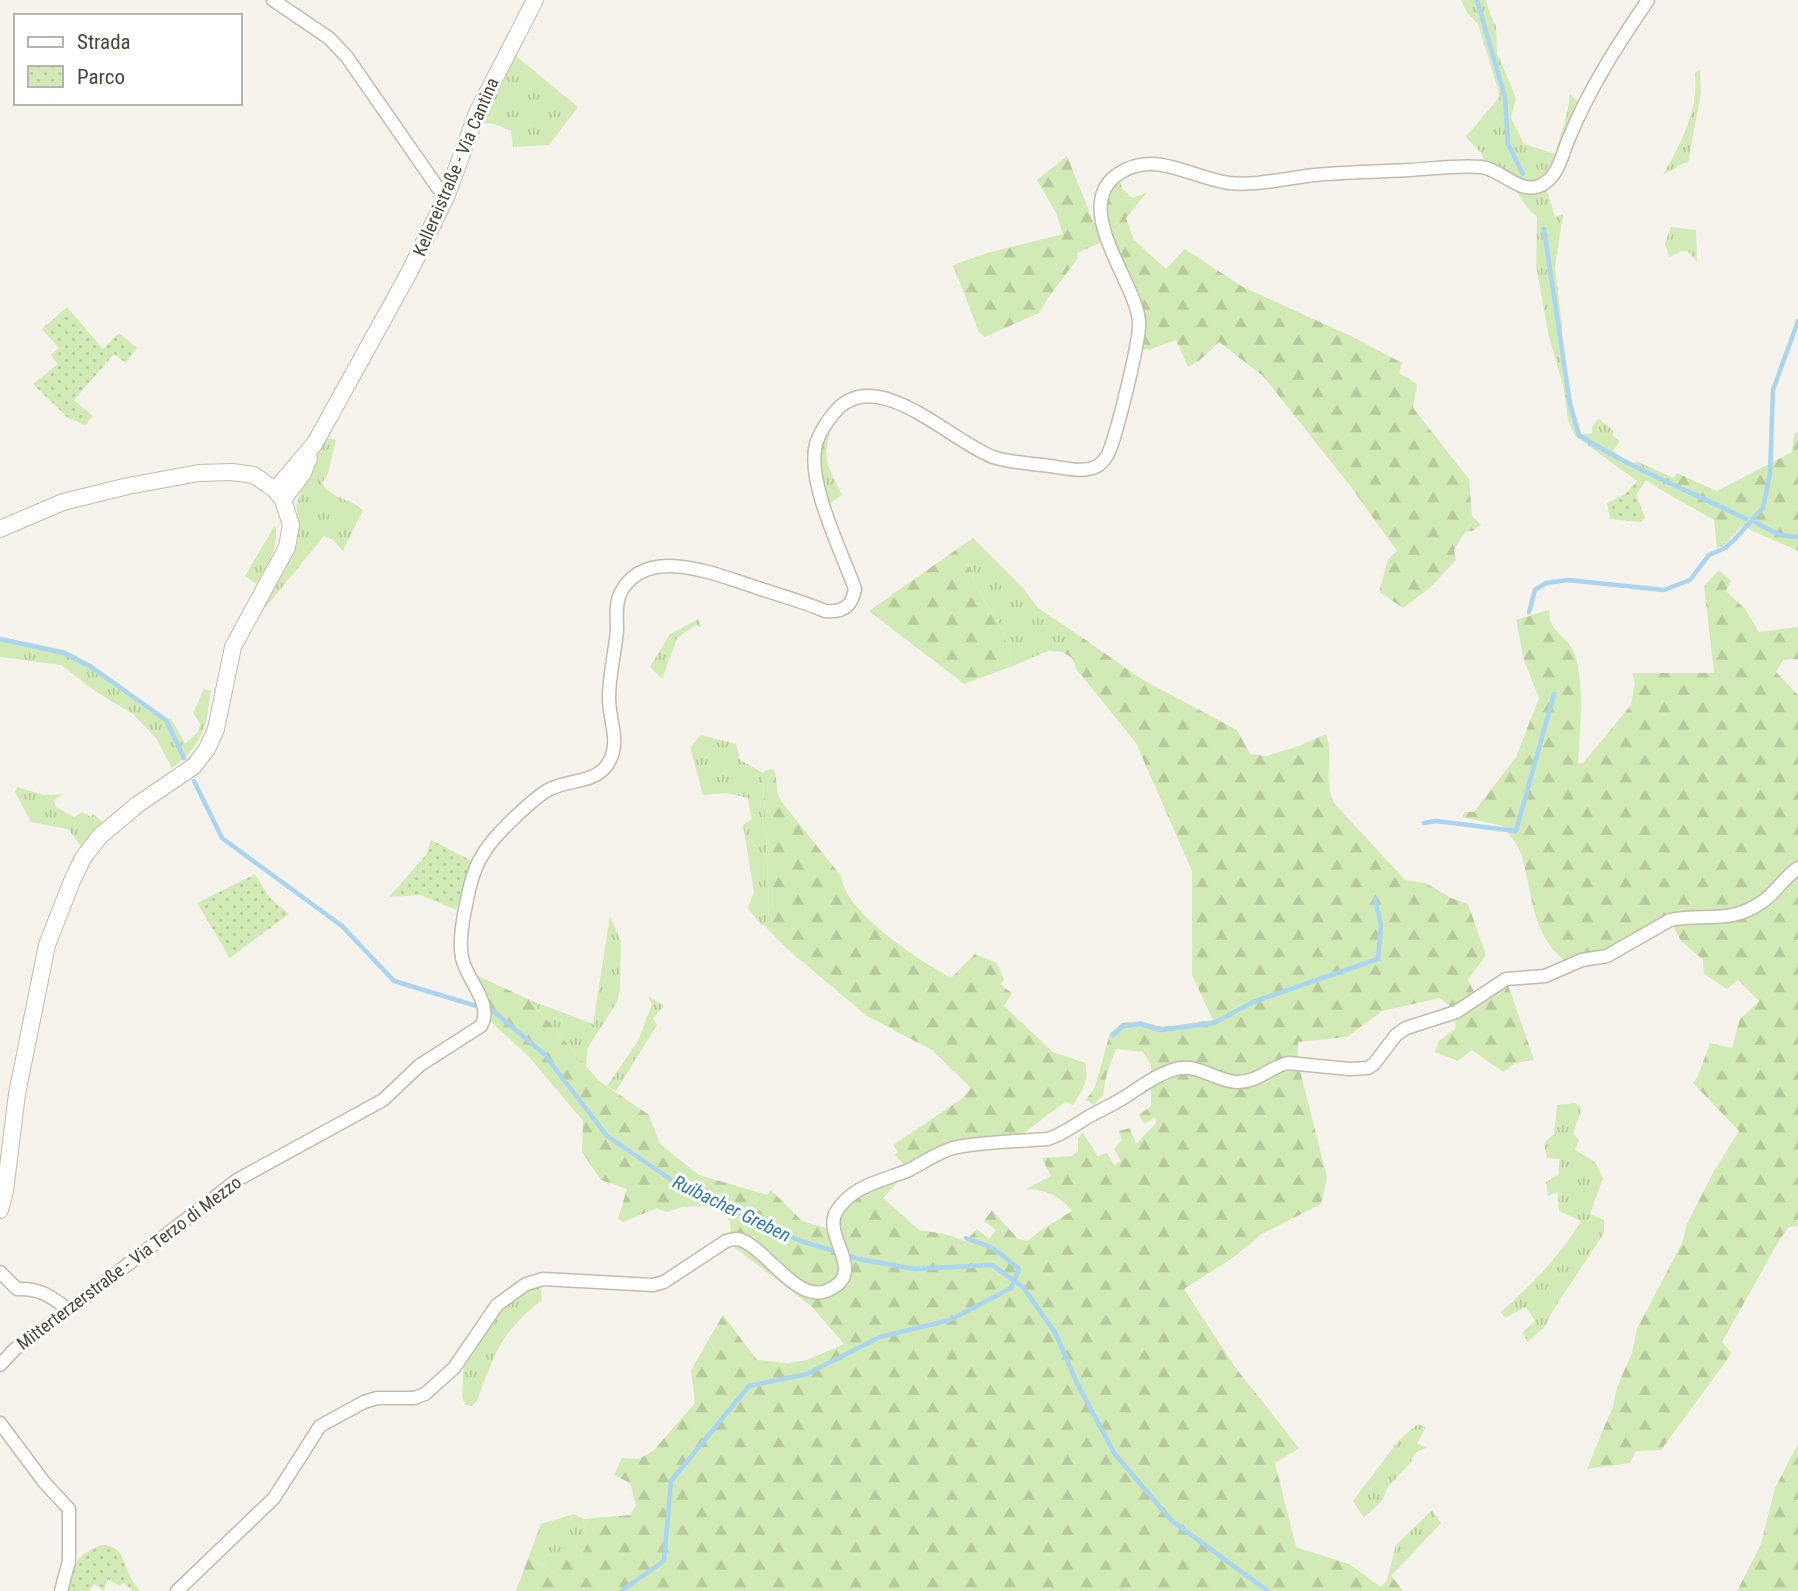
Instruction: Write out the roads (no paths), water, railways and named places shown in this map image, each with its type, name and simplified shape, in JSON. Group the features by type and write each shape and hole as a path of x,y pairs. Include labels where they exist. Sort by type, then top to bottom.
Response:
{"street":[{"path":"272,0 329,38 347,57 438,188 447,195"},
{"name":"Kellereistraße - Via Cantina","path":"279,495 315,443 410,271 447,195 477,113 535,0"},
{"name":"Mitterterzerstraße - Via Terzo di Mezzo","path":"0,1365 15,1349 237,1180 383,1100 420,1065 481,1026 484,1013 481,999 470,981 461,955 463,924 474,874 485,850 535,800 550,789 598,774 607,765 616,737 609,702 618,596 623,588 638,574 660,567 687,567 825,611 835,612 847,608 853,601 855,589 824,510 815,450 829,418 845,400 877,396 900,403 999,459 1077,469 1096,467 1103,462 1109,451 1140,321 1110,249 1102,218 1104,194 1111,180 1133,165 1154,163 1229,183 1260,183 1317,175 1486,167 1520,185 1538,187 1545,184 1556,171 1586,97 1647,0"},
{"path":"0,529 75,499 199,473 232,471 254,475 279,495 291,525 290,541 233,647 216,729 207,749 194,766 137,805 100,836 83,858 61,907 47,945 17,1094 5,1191 0,1210"},
{"path":"177,1591 274,1499 320,1426 364,1402 377,1398 415,1398 425,1394 454,1368 496,1306 526,1284 543,1279 653,1285 664,1282 726,1241 737,1239 798,1285 815,1293 825,1292 841,1279 846,1262 832,1230 836,1211 864,1186 909,1170 938,1153 956,1147 1048,1139 1061,1135 1110,1108 1153,1079 1177,1068 1201,1070 1236,1082 1256,1079 1288,1063 1349,1069 1368,1068 1396,1035 1406,1028 1457,1012 1506,979 1545,976 1582,960 1607,956 1670,920 1717,918 1742,912 1763,902 1798,868"},
{"path":"0,1272 17,1289 46,1292 68,1309"},
{"path":"0,1423 44,1482 69,1509 69,1562 61,1591"}],"waterway":[{"path":"1477,0 1505,97 1508,144 1523,174"},
{"path":"1544,229 1570,404 1579,435 1640,469 1746,519"},
{"path":"1529,612 1535,590 1546,583 1568,580 1664,590 1690,580 1709,555 1725,548 1734,540 1763,508 1770,473 1773,390 1798,321"},
{"path":"1756,523 1780,535 1798,537"},
{"name":"Ruibacher Greben","path":"0,639 64,653 91,667 166,720 184,758"},
{"path":"1424,823 1436,821 1516,831 1554,694"},
{"name":"Ruibacher Greben","path":"194,781 222,838 342,926 394,981 493,1011 544,1054 607,1136 679,1185 798,1240 859,1259 914,1269 992,1265 1023,1287 1056,1334 1076,1381 1114,1453 1172,1521 1268,1591"},
{"path":"1113,1035 1123,1026 1141,1024 1161,1030 1214,1023 1253,1002 1378,959 1381,925 1375,899"},
{"path":"621,1591 664,1561 671,1481 749,1386 807,1374 880,1337 950,1320 1011,1288 1019,1269 993,1248 966,1238"}]}
